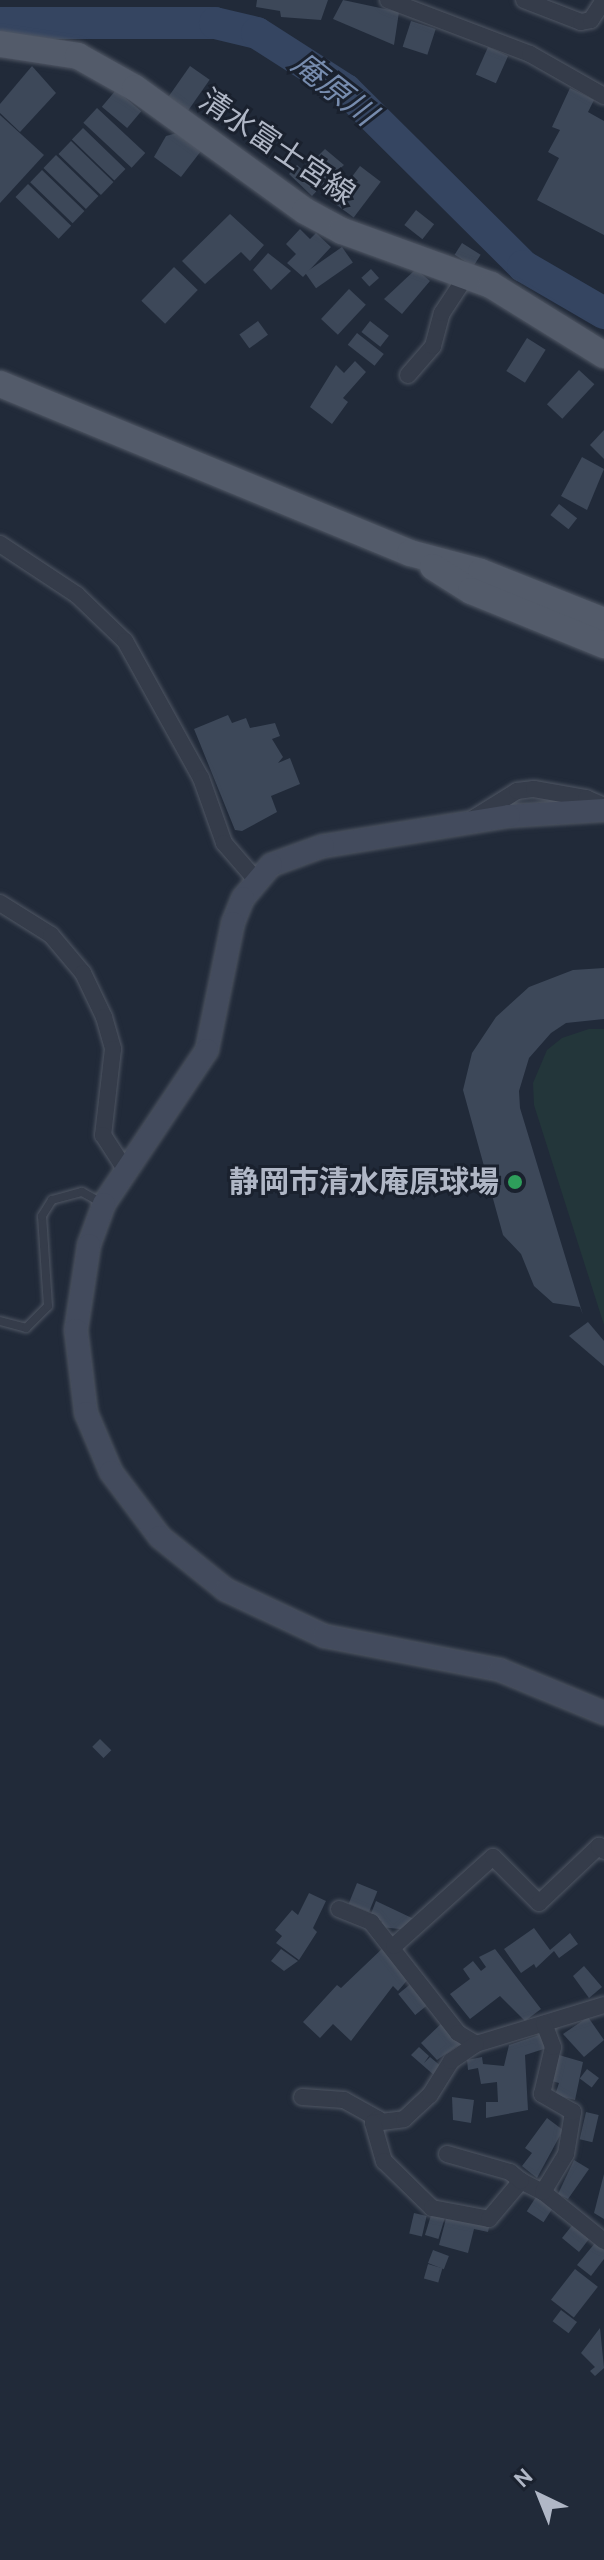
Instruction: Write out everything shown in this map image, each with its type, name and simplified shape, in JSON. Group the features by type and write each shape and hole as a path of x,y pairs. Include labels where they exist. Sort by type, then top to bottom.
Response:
{"main road":[{"name":"清水富士宮線","path":"0,44 78,56 135,88 305,211 342,231 467,275 604,355"},
{"path":"0,384 410,553 481,572 604,621"},
{"path":"410,553 471,591 604,645"}],"street":[{"path":"388,0 530,54 604,96"},
{"path":"524,0 581,22 591,20 604,0"},
{"path":"587,86 604,76"},
{"path":"408,375 433,346 442,313 467,275"},
{"path":"0,544 77,595 125,641 201,778 224,843 256,880"},
{"path":"604,808 552,811 295,853 271,865 256,880 233,923 207,1050 104,1204 77,1303 79,1385 111,1472 160,1537 226,1590 291,1623 362,1647 500,1670 604,1713"},
{"path":"0,903 51,935 83,973 99,1006 113,1049 103,1135 125,1169"},
{"path":"394,1946 493,1857 539,1903 599,1846 604,1851"},
{"path":"339,1909 371,1922 394,1946 413,1979 458,2033 476,2044"},
{"path":"373,2123 404,2119 418,2109 443,2070 476,2044 604,2005"},
{"path":"543,2192 566,2154 573,2112 542,2094 553,2047 544,2024"},
{"path":"302,2097 344,2100 378,2119 373,2123"},
{"path":"373,2123 384,2161 432,2208 489,2219 521,2181"},
{"path":"447,2154 510,2172 543,2192 604,2241"}],"lane":[{"path":"0,1321 26,1328 48,1306 42,1216 52,1200 82,1192 104,1204"}],"green space":[{"path":"589,1029 604,1029 604,1325 534,1105 533,1083 547,1050 562,1038"}],"building":[{"path":"257,0 328,0 321,20 281,17 280,11 256,7"},
{"path":"343,0 399,12 394,45 333,19"},
{"path":"411,21 436,29 427,55 403,47"},
{"path":"488,47 508,56 496,83 476,74"},
{"path":"32,66 56,93 20,132 0,113 0,104"},
{"path":"190,66 210,80 187,113 167,99"},
{"path":"570,88 594,100 588,112 604,121 604,235 537,200 559,158 548,152 560,130 552,127"},
{"path":"116,90 141,111 127,128 102,107"},
{"path":"222,91 235,103 222,118 208,106"},
{"path":"97,108 145,153 132,168 83,123"},
{"path":"0,115 44,155 0,203"},
{"path":"83,128 125,169 114,180 72,140"},
{"path":"177,133 201,151 181,177 154,157 166,136"},
{"path":"71,141 113,182 101,195 58,154"},
{"path":"325,149 344,165 335,173 318,156"},
{"path":"56,155 98,196 86,209 43,168"},
{"path":"313,159 331,176 312,196 289,174 297,165 303,170"},
{"path":"360,166 381,182 354,218 333,202"},
{"path":"42,170 84,211 73,223 30,182"},
{"path":"28,184 71,226 59,239 15,197"},
{"path":"416,210 434,224 422,239 404,225"},
{"path":"230,214 264,245 250,261 241,252 205,284 182,261"},
{"path":"300,229 310,239 316,233 331,247 303,277 287,263 296,254 286,244"},
{"path":"462,243 481,255 473,267 455,255"},
{"path":"342,247 353,263 316,288 305,273"},
{"path":"268,253 291,271 271,290 253,270"},
{"path":"174,267 198,290 165,324 141,301"},
{"path":"371,269 379,278 369,287 361,278"},
{"path":"416,269 430,281 402,314 384,299"},
{"path":"349,289 366,305 338,335 321,319"},
{"path":"258,321 268,335 249,348 239,335"},
{"path":"370,321 389,336 380,347 361,332"},
{"path":"357,333 384,354 375,366 348,345"},
{"path":"527,338 546,350 525,383 506,371"},
{"path":"355,361 366,372 343,398 348,402 332,424 310,407 336,365 344,373"},
{"path":"579,370 594,384 562,419 547,404"},
{"path":"604,430 604,459 590,445"},
{"path":"582,457 604,469 587,510 561,496"},
{"path":"559,504 577,518 569,529 550,515"},
{"path":"228,715 232,723 246,718 250,728 275,723 280,736 272,739 283,757 278,763 290,758 300,784 271,796 277,812 242,831 235,830 194,729"},
{"name":"静岡市清水庵原球場","path":"604,968 604,1019 566,1023 551,1033 529,1058 519,1091 520,1108 583,1315 580,1307 553,1303 534,1286 521,1254 503,1235 463,1090 472,1053 496,1017 529,987 573,970"},
{"path":"588,1322 604,1341 604,1366 569,1336"},
{"path":"100,1739 111,1750 104,1758 92,1747"},
{"path":"357,1883 377,1891 369,1912 349,1903"},
{"path":"309,1893 326,1901 313,1928 317,1932 299,1960 276,1943 282,1936 275,1930 292,1910 298,1915"},
{"path":"376,1901 414,1919 409,1930 380,1927 382,1921 370,1916"},
{"path":"534,1928 550,1950 570,1933 578,1944 559,1958 554,1951 536,1968 534,1964 521,1973 504,1949"},
{"path":"386,1945 410,1977 398,1991 393,1986 351,2041 333,2024 320,2038 303,2022 337,1985 341,1988"},
{"path":"281,1949 298,1961 284,1971 271,1961"},
{"path":"495,1949 541,2009 525,2021 500,1996 470,2019 450,1994 470,1979 463,1969 473,1961 481,1971 486,1967 479,1957"},
{"path":"584,1966 602,1987 589,1998 573,1976"},
{"path":"413,1982 430,2003 415,2015 398,1994"},
{"path":"588,2017 604,2040 584,2057 563,2034"},
{"path":"444,2021 464,2041 437,2060 421,2043"},
{"path":"545,2033 550,2047 525,2055 528,2110 486,2118 486,2102 498,2102 497,2082 481,2084 478,2068 468,2070 467,2060 482,2057 483,2064 504,2066 509,2045"},
{"path":"419,2047 429,2056 424,2063 430,2057 442,2067 435,2076 411,2055"},
{"path":"559,2055 583,2062 575,2100 555,2095 559,2083 552,2081"},
{"path":"587,2069 599,2078 592,2088 580,2079"},
{"path":"452,2097 474,2100 471,2123 453,2120"},
{"path":"586,2112 599,2115 592,2142 580,2139"},
{"path":"547,2118 563,2130 537,2178 522,2166 532,2153 525,2148"},
{"path":"574,2160 589,2169 568,2199 558,2194"},
{"path":"604,2174 604,2219 594,2213"},
{"path":"536,2197 553,2208 544,2222 527,2211"},
{"path":"432,2212 445,2216 438,2239 425,2235"},
{"path":"414,2213 427,2216 422,2236 409,2233"},
{"path":"447,2215 490,2223 488,2232 474,2229 468,2253 439,2245"},
{"path":"574,2223 589,2239 579,2252 562,2238"},
{"path":"595,2243 604,2250 604,2259 591,2276 577,2265"},
{"path":"433,2250 449,2256 444,2269 428,2263"},
{"path":"428,2264 442,2268 438,2283 424,2278"},
{"path":"575,2269 598,2287 574,2318 551,2300"},
{"path":"561,2310 577,2322 569,2333 553,2321"},
{"path":"600,2328 604,2368 595,2376 590,2371 595,2367 581,2353"}],"waterway":[{"name":"庵原川","path":"0,23 215,23 257,33 346,90 523,266 604,313"}],"place":[{"name":"静岡市清水庵原球場","path":"515,1182"}]}
